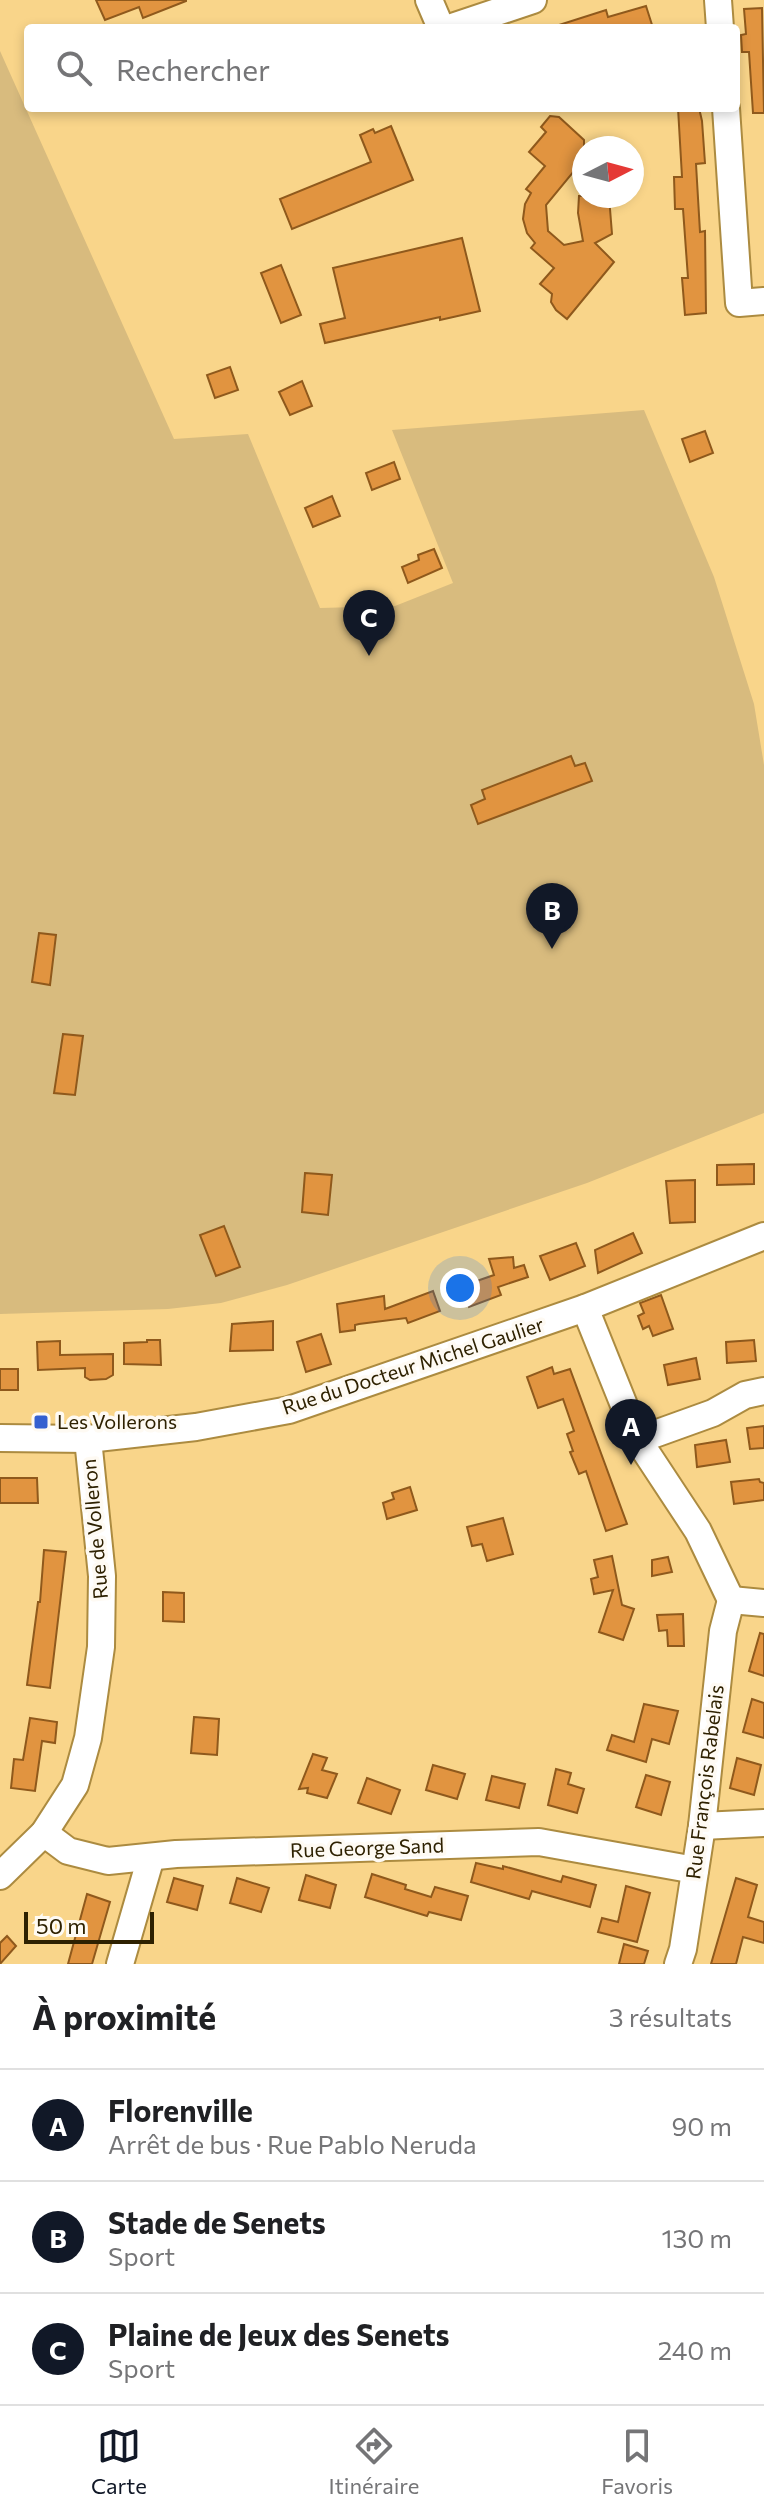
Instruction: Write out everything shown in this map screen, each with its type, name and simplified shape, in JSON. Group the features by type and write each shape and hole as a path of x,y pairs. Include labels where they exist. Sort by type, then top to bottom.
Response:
{"street":[{"path":"429,0 439,24"},
{"path":"461,24 531,0"},
{"path":"718,0 720,24"},
{"path":"726,112 739,303 764,301"},
{"name":"Rue du Docteur Michel Gaulier","path":"0,1438 88,1439 196,1427 289,1410 585,1308 764,1236"},
{"path":"585,1308 638,1440 698,1531 731,1600 764,1603"},
{"path":"638,1440 713,1413 745,1395 764,1391"},
{"name":"Rue de Volleron","path":"0,1876 44,1833 75,1785 88,1738 101,1647 102,1576 88,1439"},
{"name":"Rue François Rabelais","path":"678,1964 702,1826 723,1631 731,1600"},
{"path":"702,1826 764,1823"},
{"name":"Rue George Sand","path":"44,1833 68,1851 108,1861 539,1842 695,1870"},
{"path":"120,1964 151,1857"}],"shaded area":[{"path":"0,51 24,105 24,112 27,112 174,439 248,434 320,608 395,606 453,583 392,430 644,410 714,577 754,704 764,765 764,1113 587,1183 287,1285 221,1303 168,1309 0,1314"}],"building":[{"path":"96,0 186,1 143,18 139,7 105,20"},
{"path":"646,6 652,24 562,24 606,10 608,17"},
{"path":"762,8 764,113 753,113 749,52 742,52 741,35 746,34 744,9"},
{"path":"678,112 700,112 705,163 696,164 700,232 705,231 706,313 685,315 682,278 688,278 683,209 675,209 674,177 682,177"},
{"path":"550,116 559,117 580,136 572,136 572,174 546,205 548,231 564,245 583,241 578,208 610,208 612,234 595,243 614,262 567,319 551,302 552,294 540,284 554,268 531,248 535,243 527,233 523,219 525,204 531,193 526,189 545,166 529,152 546,132 541,127"},
{"path":"391,126 413,180 292,229 280,199 371,162 360,135"},
{"path":"462,238 480,311 325,343 320,324 345,318 333,268"},
{"path":"281,265 301,315 281,323 261,273"},
{"path":"230,367 238,390 215,398 207,375"},
{"path":"302,381 312,406 290,415 279,392"},
{"path":"705,431 713,453 690,462 682,439"},
{"path":"394,462 400,479 372,490 366,473"},
{"path":"332,496 340,516 313,527 305,508"},
{"path":"434,549 442,568 408,583 402,567 419,560 418,555"},
{"path":"571,756 575,766 585,763 592,781 478,824 471,805 485,799 482,790"},
{"path":"39,933 56,935 50,985 32,982"},
{"path":"63,1034 83,1036 75,1095 54,1093"},
{"path":"754,1164 754,1184 717,1185 717,1165"},
{"path":"305,1173 332,1175 328,1215 302,1212"},
{"path":"695,1180 695,1222 670,1223 666,1181"},
{"path":"224,1226 240,1267 216,1276 200,1235"},
{"path":"633,1233 642,1253 598,1273 595,1250"},
{"path":"576,1243 585,1266 550,1280 540,1256"},
{"path":"513,1257 514,1268 524,1265 528,1277 498,1287 501,1295 469,1307 462,1286 494,1275 489,1259"},
{"path":"433,1291 440,1311 408,1323 406,1318 359,1324 355,1325 355,1330 340,1332 337,1304 384,1296 385,1309"},
{"path":"661,1295 673,1329 653,1336 649,1326 643,1329 638,1316 644,1313 640,1303"},
{"path":"273,1321 273,1350 230,1351 232,1324"},
{"path":"321,1334 331,1364 306,1372 297,1342"},
{"path":"160,1340 161,1365 124,1364 124,1343"},
{"path":"754,1340 756,1361 727,1363 726,1342"},
{"path":"60,1341 60,1355 113,1354 113,1375 106,1379 90,1380 85,1377 85,1368 38,1370 37,1342"},
{"path":"696,1358 700,1379 668,1385 664,1365"},
{"path":"552,1367 554,1374 570,1369 627,1524 606,1531 586,1471 579,1474 570,1452 573,1451 567,1434 574,1431 563,1399 538,1408 527,1377"},
{"path":"0,1369 18,1369 18,1390 0,1390"},
{"path":"764,1426 764,1448 750,1449 747,1428"},
{"path":"726,1440 730,1462 697,1467 695,1445"},
{"path":"0,1478 37,1478 38,1503 0,1503"},
{"path":"759,1479 764,1483 764,1500 734,1504 731,1482"},
{"path":"410,1487 417,1510 387,1519 383,1503 394,1499 392,1493"},
{"path":"503,1518 513,1554 487,1561 482,1544 472,1546 467,1527"},
{"path":"44,1550 66,1552 50,1688 27,1685 40,1602"},
{"path":"612,1556 622,1605 634,1609 623,1640 599,1632 613,1590 594,1594 591,1579 598,1577 594,1560"},
{"path":"668,1557 672,1572 652,1576 652,1560"},
{"path":"163,1592 184,1593 184,1622 163,1621"},
{"path":"683,1614 684,1646 668,1646 667,1630 659,1631 657,1615"},
{"path":"760,1633 764,1634 764,1676 749,1671"},
{"path":"752,1699 764,1703 764,1738 743,1732"},
{"path":"644,1704 678,1711 669,1744 652,1739 646,1762 607,1750 612,1735 634,1742"},
{"path":"194,1717 219,1719 217,1755 191,1753"},
{"path":"30,1718 57,1722 55,1743 42,1741 35,1791 11,1788 14,1759 23,1760"},
{"path":"313,1754 327,1758 322,1770 337,1774 327,1798 307,1793 308,1788 299,1789"},
{"path":"737,1758 761,1765 754,1795 730,1788"},
{"path":"433,1765 465,1774 457,1799 426,1790"},
{"path":"556,1769 571,1773 568,1784 584,1789 577,1813 548,1805"},
{"path":"646,1775 670,1782 661,1815 636,1807"},
{"path":"492,1776 525,1784 519,1808 486,1800"},
{"path":"367,1778 400,1790 391,1814 358,1803"},
{"path":"476,1863 503,1869 503,1866 561,1882 563,1876 596,1885 590,1907 532,1891 529,1899 471,1882"},
{"path":"372,1874 431,1897 435,1887 468,1896 461,1920 429,1912 427,1916 365,1897"},
{"path":"306,1875 336,1885 330,1908 299,1900"},
{"path":"174,1878 203,1886 197,1910 167,1902"},
{"path":"237,1878 269,1888 261,1912 230,1903"},
{"path":"736,1878 757,1885 748,1917 764,1922 764,1943 743,1937 736,1964 711,1964"},
{"path":"626,1886 650,1893 637,1942 598,1932 602,1918 618,1922"},
{"path":"87,1894 110,1902 92,1964 68,1964"},
{"path":"7,1936 16,1946 0,1964 0,1943"},
{"path":"624,1944 648,1951 644,1964 619,1964"}],"place":[{"name":"Plaine de Jeux des Senets","path":"369,656"},
{"name":"Stade de Senets","path":"552,949"},
{"name":"Les Vollerons","path":"41,1422"},
{"name":"Florenville","path":"631,1465"}]}
